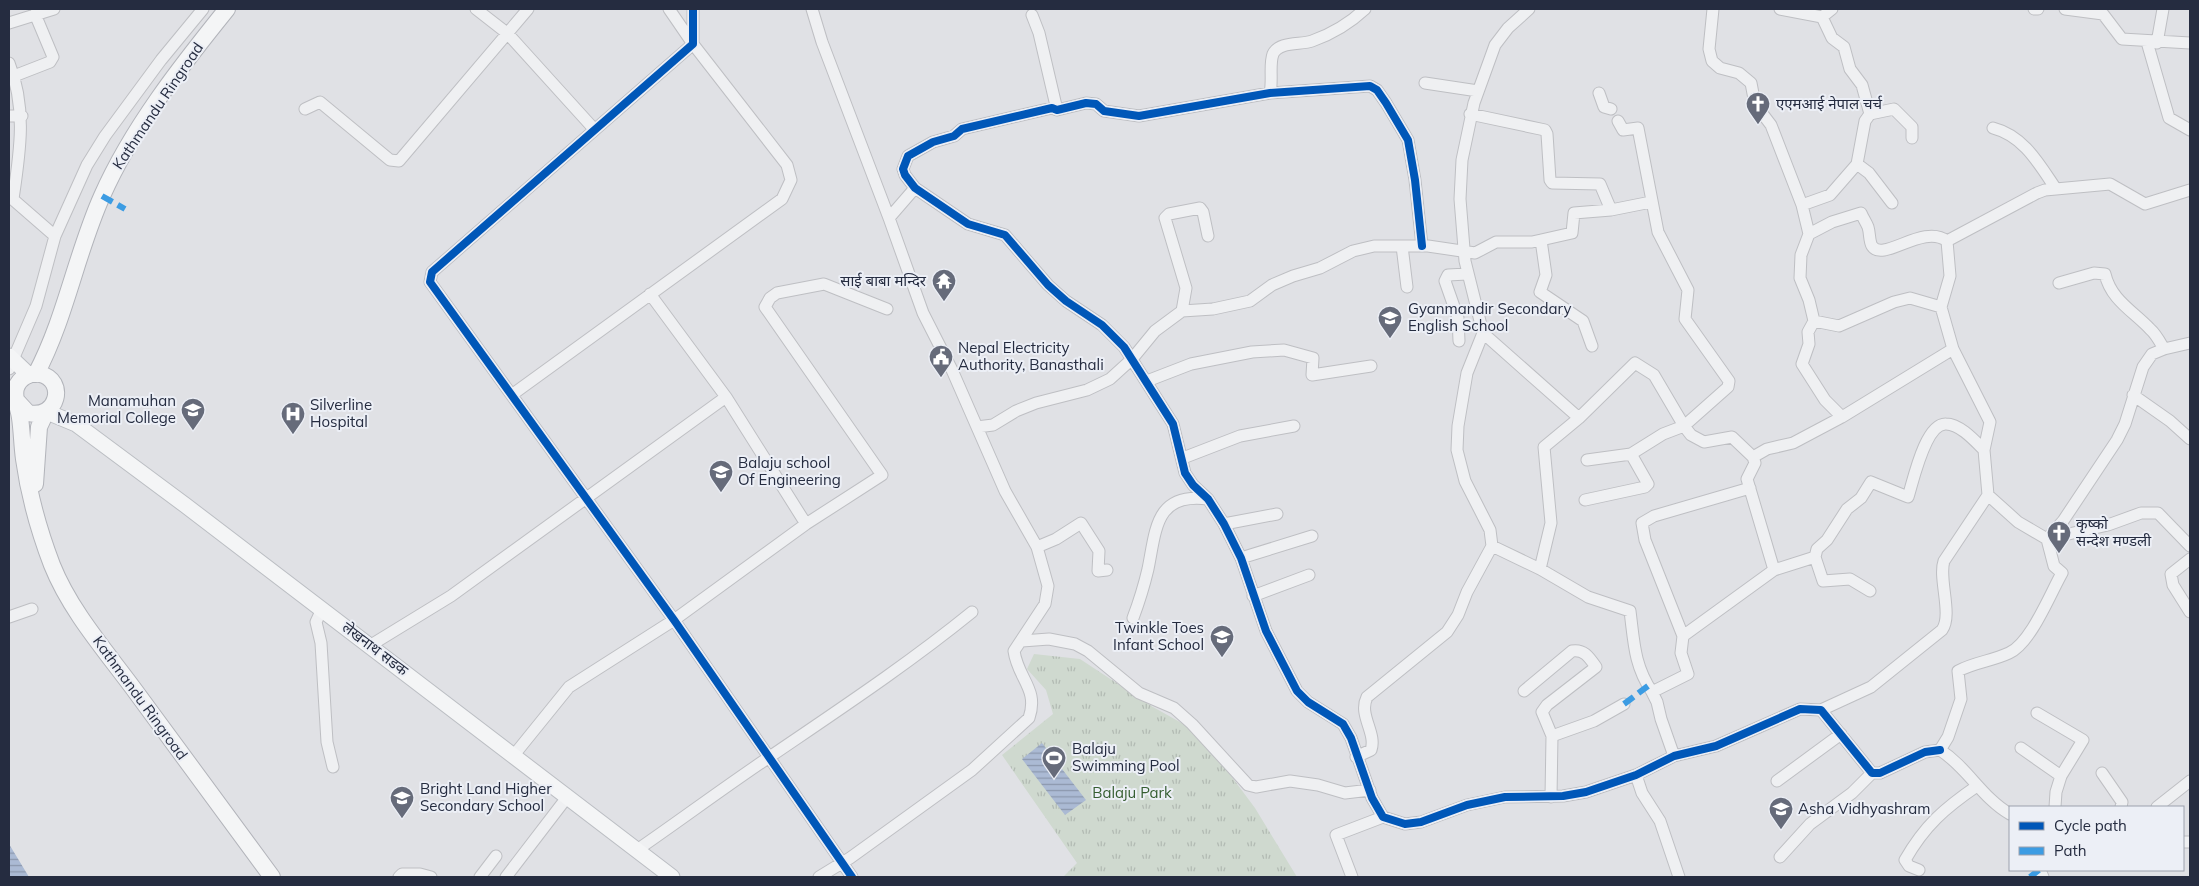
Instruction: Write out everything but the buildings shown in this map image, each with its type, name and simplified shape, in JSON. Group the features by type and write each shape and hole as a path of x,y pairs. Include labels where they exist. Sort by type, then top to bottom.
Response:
{"highway":[{"name":"Kathmandu Ringroad","path":"34,506 39,427 46,412 54,404 56,391 54,366 60,323 90,227 121,158 148,115 227,9"},
{"name":"Kathmandu Ringroad","path":"60,323 32,374 19,382 13,393 28,482 52,564 72,604 272,877"},
{"path":"32,374 50,379 56,391"},
{"path":"13,393 19,406 28,413 40,414 46,412"}],"main road":[{"path":"10,362 32,374"},
{"name":"लेखनाथ सडक","path":"56,391 76,424"},
{"name":"लेखनाथ सडक","path":"46,412 76,424 371,645 672,877"}],"street":[{"path":"9,23 54,9"},
{"path":"10,362 36,306 55,236 88,165 105,136 161,60 204,9 215,23"},
{"path":"476,9 508,34 594,129"},
{"path":"305,109 320,102 390,160 399,161 528,9"},
{"path":"512,394 782,199 791,180 787,165 693,44 669,9"},
{"path":"693,9 693,44 432,272 430,282 674,620 852,877"},
{"path":"812,9 822,42 889,218 922,313 952,370 1005,491 1037,547 1048,586 1045,604 1014,651 1016,664 1033,697 1033,708 1029,718 972,770 819,877"},
{"path":"1270,92 1273,81 1272,61 1274,52 1280,46 1311,41 1350,22 1365,9"},
{"path":"1529,9 1508,28 1495,45 1470,114 1462,160 1460,199 1464,252 1467,274 1483,333 1579,418"},
{"path":"1780,9 1822,17 1832,9"},
{"path":"2065,9 2103,12 2122,39 2190,43"},
{"path":"2162,9 2152,42 2169,118 2190,130"},
{"path":"1713,11 1709,49 1712,61 1720,68 1738,74 1751,83 1755,104 1771,125 1802,204 1809,234 1801,255 1800,278 1809,300 1814,321 1808,332 1809,344 1802,364 1825,400 1833,405 1842,417"},
{"path":"14,76 50,62 53,57 35,14"},
{"path":"1032,16 1039,33 1057,110"},
{"path":"1822,17 1832,38 1844,47 1850,68 1862,85 1870,114"},
{"path":"9,63 14,76 22,116 21,142 11,198 55,236"},
{"path":"1425,83 1478,92"},
{"path":"1383,817 1356,757 1351,738 1343,724 1308,702 1297,691 1266,631 1241,558 1224,524 1208,499 1193,485 1185,473 1174,424 1132,359 1102,325 1066,301 1048,285 1005,235 987,228 968,224 915,188 905,175 903,169 908,156 920,148 954,136 962,129 1052,108 1057,110 1086,103 1096,104 1104,111 1139,116 1270,92 1314,91 1363,85 1377,90 1408,140 1416,180 1422,246"},
{"path":"1599,93 1604,107 1611,109"},
{"path":"1802,204 1830,195 1857,164 1865,121 1870,114 1894,109 1912,127 1912,138"},
{"path":"1470,114 1545,130 1552,183 1600,184 1611,210"},
{"path":"9,116 22,116"},
{"path":"1587,460 1631,454 1663,434 1684,426 1728,387 1729,381 1685,318 1684,308 1688,290 1658,232 1638,128 1622,130 1618,121"},
{"path":"1993,128 2005,131 2030,150 2056,190"},
{"path":"1857,164 1869,174 1892,203"},
{"path":"1809,234 1832,222 1861,213 1868,227 1872,245 1877,250 1883,252 1913,238 1943,238 2045,190 2110,184 2144,204 2190,190"},
{"path":"889,218 915,188"},
{"path":"976,426 993,425 1016,411 1036,403 1087,390 1110,379 1132,359 1155,332 1182,311 1213,309 1250,301 1272,285 1327,265 1354,251 1374,246 1422,246 1475,253 1496,242 1532,242 1572,232 1574,213 1652,207"},
{"path":"1182,311 1186,288 1165,218 1169,214 1200,208 1203,212 1208,236"},
{"path":"1352,877 1336,835 1383,817 1405,824 1421,822 1467,805 1505,797 1551,797 1586,792 1636,774 1674,756 1716,746 1800,709 1821,710 1871,687 1942,630 1945,626 1946,618 1946,588 1941,571 1944,561 1988,495 1984,450 1990,422 1953,349 1941,307 1950,276 1943,238"},
{"path":"1541,240 1546,275 1540,292 1583,321 1592,346"},
{"path":"1402,246 1407,287"},
{"path":"1459,340 1458,318 1444,281 1448,275 1467,274"},
{"path":"2059,283 2094,274 2105,274 2108,288 2152,330 2164,349"},
{"path":"514,755 569,687 674,620 806,524 882,475 764,307 770,298 777,293 824,284 887,310"},
{"path":"650,294 726,397 806,524"},
{"path":"1814,321 1838,326 1894,302 1910,298 1941,307"},
{"path":"1356,757 1371,750 1373,744 1365,718 1364,703 1366,697 1447,632 1458,615 1467,592 1492,546 1490,530 1465,481 1457,450 1458,426 1467,373 1483,333"},
{"path":"2047,538 2063,521 2117,440 2125,424 2143,367 2152,354 2190,343"},
{"path":"1753,457 1767,449 1793,443 1842,417 1953,349"},
{"path":"1147,381 1191,364 1252,352 1284,350 1313,358 1312,375 1370,366"},
{"path":"1540,569 1550,523 1544,447 1579,418 1635,363 1654,375 1691,435 1704,442 1732,436 1753,457 1755,463 1747,479 1774,570"},
{"path":"2133,394 2170,421 2190,439"},
{"path":"371,645 451,596 726,397"},
{"path":"1870,591 1850,579 1823,582 1814,557 1817,548 1827,540 1847,509 1861,498 1871,482 1908,497 1924,444 1941,424 1947,423 1960,429 1984,450"},
{"path":"1183,458 1240,436 1294,426"},
{"path":"1585,500 1645,487 1648,484 1631,454"},
{"path":"1652,692 1688,674 1681,653 1683,636 1645,540 1642,523 1654,516 1750,488"},
{"path":"1988,495 2018,522 2047,538 2108,525 2141,514 2158,513 2190,546"},
{"path":"1133,618 1147,570 1158,518 1168,506 1192,497 1208,499"},
{"path":"1224,524 1277,514"},
{"path":"1037,547 1056,539 1081,523 1099,551 1098,571 1107,570"},
{"path":"1241,558 1312,536"},
{"path":"1940,750 1948,737 1961,699 1958,671 1974,663 2010,653 2024,639 2033,626 2062,573 2054,566 2047,538"},
{"path":"1492,546 1540,569 1588,597 1630,612 1632,645 1638,665 1657,702 1674,756"},
{"path":"1683,636 1774,570 1814,557"},
{"path":"2190,559 2170,574 2173,585 2190,612"},
{"path":"1253,596 1309,575"},
{"path":"9,617 32,609"},
{"path":"322,609 316,622 321,643 327,742 332,768"},
{"path":"637,850 875,686 972,612"},
{"path":"1022,640 1049,639 1075,644 1088,651 1139,693 1174,708 1192,724 1248,785 1260,787 1290,782 1318,785 1345,793 1370,790"},
{"path":"1524,691 1572,651 1579,650 1587,654 1596,667 1547,705 1542,712 1552,736 1551,797"},
{"path":"1552,736 1594,721 1624,704"},
{"path":"1821,710 1872,773"},
{"path":"2037,713 2083,740 2061,776 2056,792 2055,806"},
{"path":"1777,781 1841,734"},
{"path":"2021,748 2061,776"},
{"path":"1780,857 1810,824 1852,793 1872,773 1880,773 1925,752 1940,750 1956,760 1977,786 2009,813"},
{"path":"2102,773 2117,792 2122,802 2121,806"},
{"path":"1636,774 1642,793 1660,821 1679,877"},
{"path":"2158,806 2190,781"},
{"path":"1919,870 1909,866 1905,860 1913,846 1943,810 1977,786"},
{"path":"506,877 568,796"},
{"path":"480,877 496,856"},
{"path":"399,877 402,874 420,874 431,877"}],"green space":[{"name":"Balaju Park","path":"1034,654 1080,659 1153,707 1187,726 1214,753 1255,808 1297,877 1063,877 1077,863 1002,755 1053,714 1046,690 1027,669"}],"water":[{"name":"Balaju Swimming Pool","path":"1042,743 1086,800 1065,815 1022,759"},
{"path":"9,844 29,877 9,877"}],"marked path":[{"path":"102,196 125,209"},
{"path":"1624,704 1648,686"},
{"path":"2030,877 2038,871"}],"cycle path":[{"path":"693,9 693,44 432,272 430,282 674,620 852,877"},
{"path":"1422,246 1415,180 1408,140 1377,90 1370,86 1270,93 1139,116 1104,111 1096,104 1086,103 1057,110 1052,108 962,129 954,136 933,142 908,156 903,169 905,175 915,188 968,224 1005,235 1048,285 1066,301 1102,325 1124,347 1173,424 1185,473 1193,485 1208,499 1224,524 1241,558 1266,631 1297,691 1308,702 1343,724 1351,738 1372,798 1383,817 1405,824 1421,822 1467,805 1505,797 1563,796 1586,792 1636,775 1674,756 1716,746 1800,709 1821,710 1872,773 1880,773 1925,752 1940,750"}],"place":[{"name":"एएमआई नेपाल चर्च","path":"1758,125"},
{"name":"साई बाबा मन्दिर","path":"944,302"},
{"name":"Gyanmandir Secondary English School","path":"1390,339"},
{"name":"Nepal Electricity Authority, Banasthali","path":"941,378"},
{"name":"Manamuhan Memorial College","path":"193,431"},
{"name":"Silverline Hospital","path":"293,435"},
{"name":"Balaju school Of Engineering","path":"721,493"},
{"name":"कृष्को सन्देश मण्डली","path":"2059,554"},
{"name":"Twinkle Toes Infant School","path":"1222,658"},
{"name":"Balaju Swimming Pool","path":"1054,779"},
{"name":"Bright Land Higher Secondary School","path":"402,819"},
{"name":"Asha Vidhyashram","path":"1781,830"}]}
